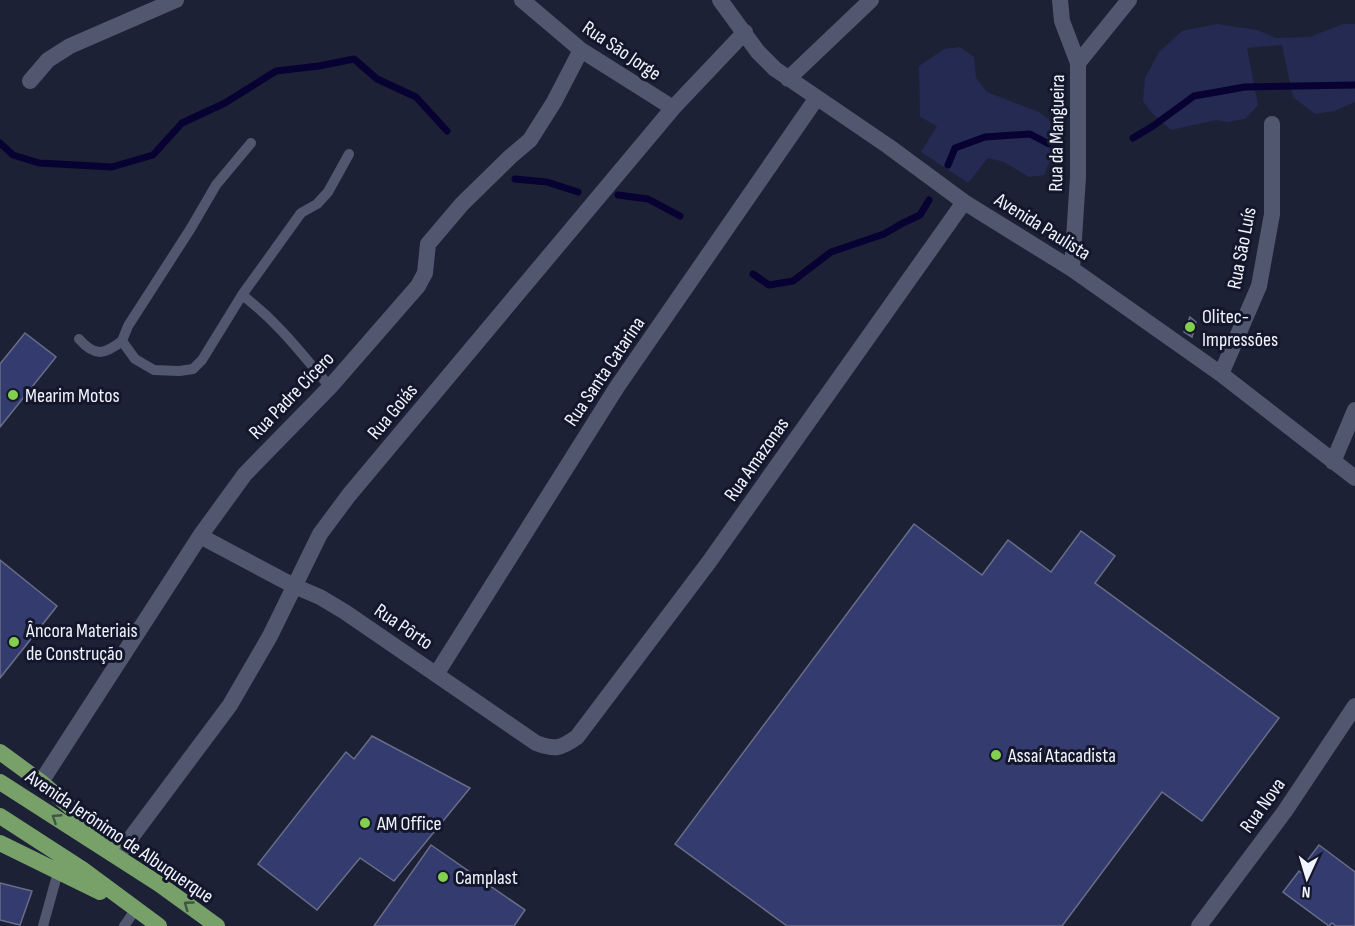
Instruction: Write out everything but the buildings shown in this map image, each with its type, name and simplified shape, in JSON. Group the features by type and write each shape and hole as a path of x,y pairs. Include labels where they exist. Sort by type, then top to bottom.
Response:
{"main road":[{"path":"0,752 41,782 159,884"},
{"name":"Avenida Jerônimo de Albuquerque","path":"0,782 159,884 217,926"},
{"path":"0,816 82,869 159,926"},
{"path":"0,843 136,909"}],"street":[{"path":"30,81 48,60 70,46 176,0"},
{"name":"Rua São Jorge","path":"522,0 580,50 673,108"},
{"name":"Avenida Paulista","path":"720,0 758,52 788,79 888,146 964,202 1072,269 1221,374 1355,478"},
{"path":"788,79 871,0"},
{"name":"Rua da Mangueira","path":"1060,0 1062,21 1078,63 1078,177 1072,269"},
{"path":"1078,63 1130,0"},
{"name":"Rua Goiás","path":"121,851 230,705 270,636 320,534 349,495 673,108 745,32"},
{"name":"Rua Padre Cícero","path":"41,782 200,536 245,474 330,387 418,286 425,273 428,244 462,204 530,140 554,102 580,50"},
{"name":"Rua Santa Catarina","path":"437,673 617,387 816,99"},
{"name":"Rua São Luís","path":"1221,374 1259,286 1272,214 1272,124"},
{"name":"Rua Amazonas","path":"577,737 710,562 964,202"},
{"path":"1333,462 1355,410"},
{"name":"Rua Pôrto","path":"200,536 345,612 536,743 553,749 577,737"},
{"name":"Rua Nova","path":"1199,926 1285,811 1355,706"}],"lane":[{"path":"79,339 87,348 99,353 109,351 122,341 128,326 216,185 251,143"},
{"path":"122,341 135,359 154,370 193,369 202,360 242,295 302,213 317,204 327,192 349,154"},
{"path":"242,295 266,313 330,387"},
{"path":"43,926 58,872"},
{"path":"124,926 136,909"}],"shaded area":[{"path":"1217,24 1257,30 1276,38 1310,37 1343,24 1355,24 1355,102 1334,111 1315,114 1293,97 1282,45 1247,48 1258,105 1245,119 1227,122 1216,120 1171,130 1152,113 1143,101 1145,78 1159,52 1182,31"},
{"path":"960,47 974,57 976,78 987,92 1039,112 1058,127 1064,157 1049,163 1044,175 1029,177 1004,162 988,158 968,183 921,152 937,126 920,117 919,66 944,49"}],"waterway":[{"path":"0,143 13,155 39,163 112,167 153,155 182,123 225,103 276,71 354,59 377,79 416,97 447,131"},
{"path":"1133,138 1194,96 1245,87 1355,85"},
{"path":"948,165 955,148 985,137 1030,134 1049,144 1059,144"},
{"path":"515,179 547,182 578,192"},
{"path":"618,195 648,199 680,216"},
{"path":"753,274 769,285 793,281 831,252 884,234 920,215 929,200"}],"place":[{"name":"Olitec- Impressões","path":"1190,327"},
{"name":"Mearim Motos","path":"13,395"},
{"name":"Âncora Materiais de Construção","path":"14,642"},
{"name":"Assaí Atacadista","path":"996,755"},
{"name":"AM Office","path":"365,823"},
{"name":"Camplast","path":"443,877"}]}
